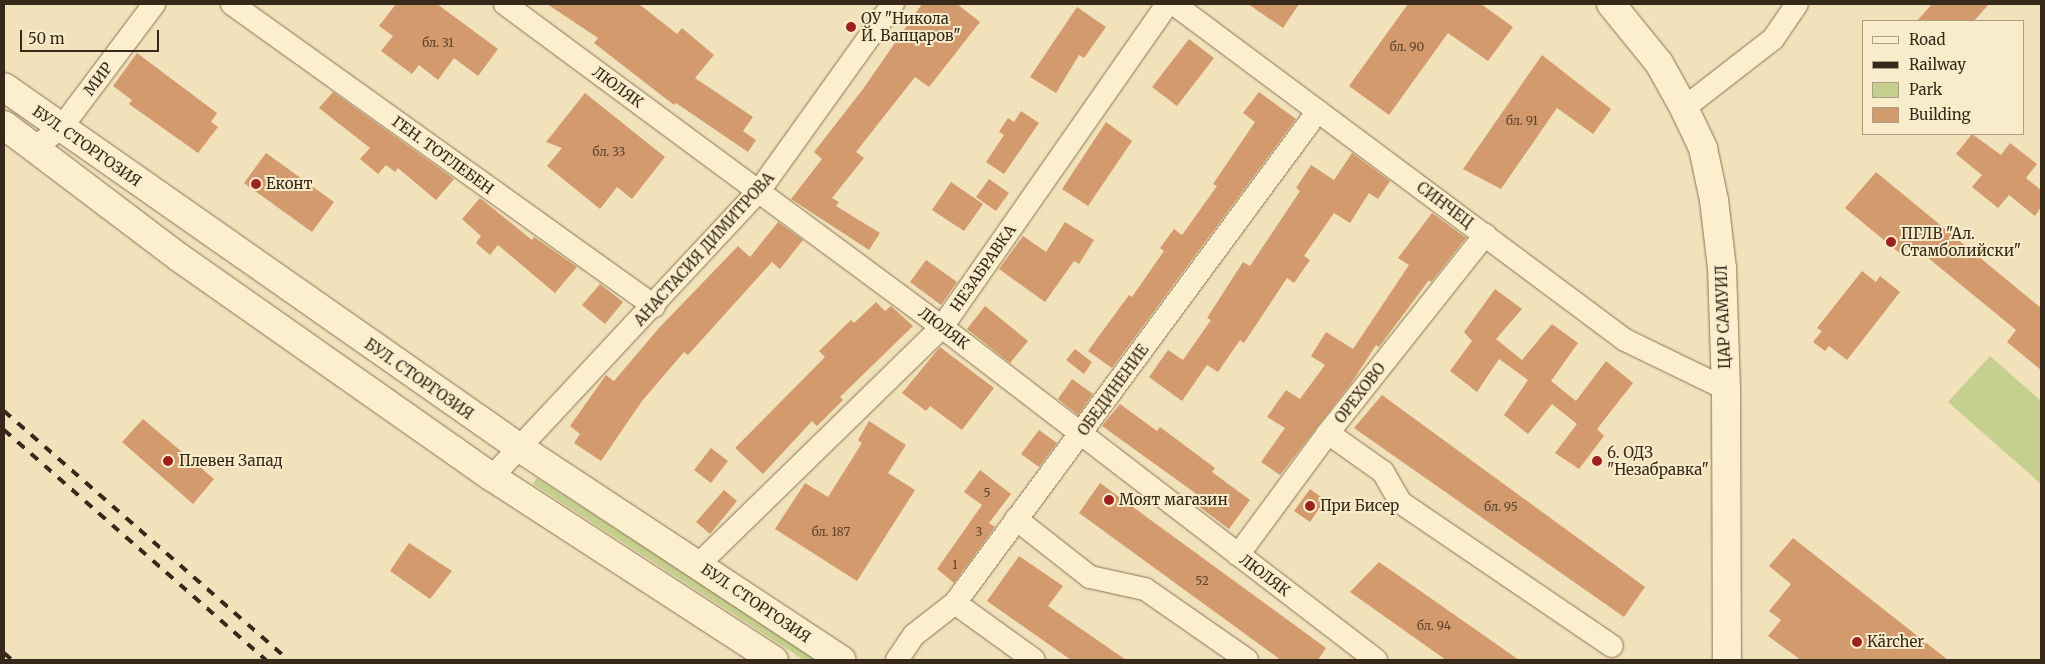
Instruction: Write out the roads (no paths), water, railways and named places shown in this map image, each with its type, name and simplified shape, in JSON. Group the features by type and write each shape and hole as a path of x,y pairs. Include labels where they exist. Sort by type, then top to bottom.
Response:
{"main road":[{"name":"ЦАР САМУИЛ","path":"1611,4 1658,62 1684,108 1702,148 1714,200 1722,268 1726,388 1727,660"},
{"name":"БУЛ. СТОРГОЗИЯ","path":"4,87 520,448 699,564 841,660"},
{"name":"БУЛ. СТОРГОЗИЯ","path":"4,125 180,258 492,477 774,660"}],"street":[{"name":"МИР","path":"34,148 62,128 154,4"},
{"name":"ГЕН. ТОТЛЕБЕН","path":"232,4 654,306"},
{"name":"ЛЮЛЯК","path":"505,4 942,327 1080,435 1376,660"},
{"name":"АНАСТАСИЯ ДИМИТРОВА","path":"492,477 654,306 759,191 893,4"},
{"name":"НЕЗАБРАВКА","path":"699,564 942,327 1167,4"},
{"name":"СИНЧЕЦ","path":"1174,4 1625,340 1726,388"},
{"path":"1684,108 1773,39 1797,4"},
{"name":"ОБЕДИНЕНИЕ","path":"897,660 914,635 955,603 1318,111"},
{"name":"ОРЕХОВО","path":"1238,554 1328,433 1485,235"},
{"path":"1328,433 1383,472 1400,502 1612,646"},
{"path":"1016,519 1090,578 1145,588 1247,660"},
{"path":"955,603 1034,660"}],"railway":[{"path":"4,411 288,660"},
{"path":"4,430 266,660"},
{"path":"4,653 12,660"}],"place":[{"name":"ОУ \"Никола Й. Вапцаров\"","path":"851,27"},
{"name":"Еконт","path":"256,184"},
{"name":"ПГЛВ \"Ал. Стамболийски\"","path":"1891,242"},
{"name":"Плевен Запад","path":"168,461"},
{"name":"6. ОДЗ \"Незабравка\"","path":"1597,461"},
{"name":"Моят магазин","path":"1109,500"},
{"name":"При Бисер","path":"1310,506"},
{"name":"Kärcher","path":"1857,642"}]}
